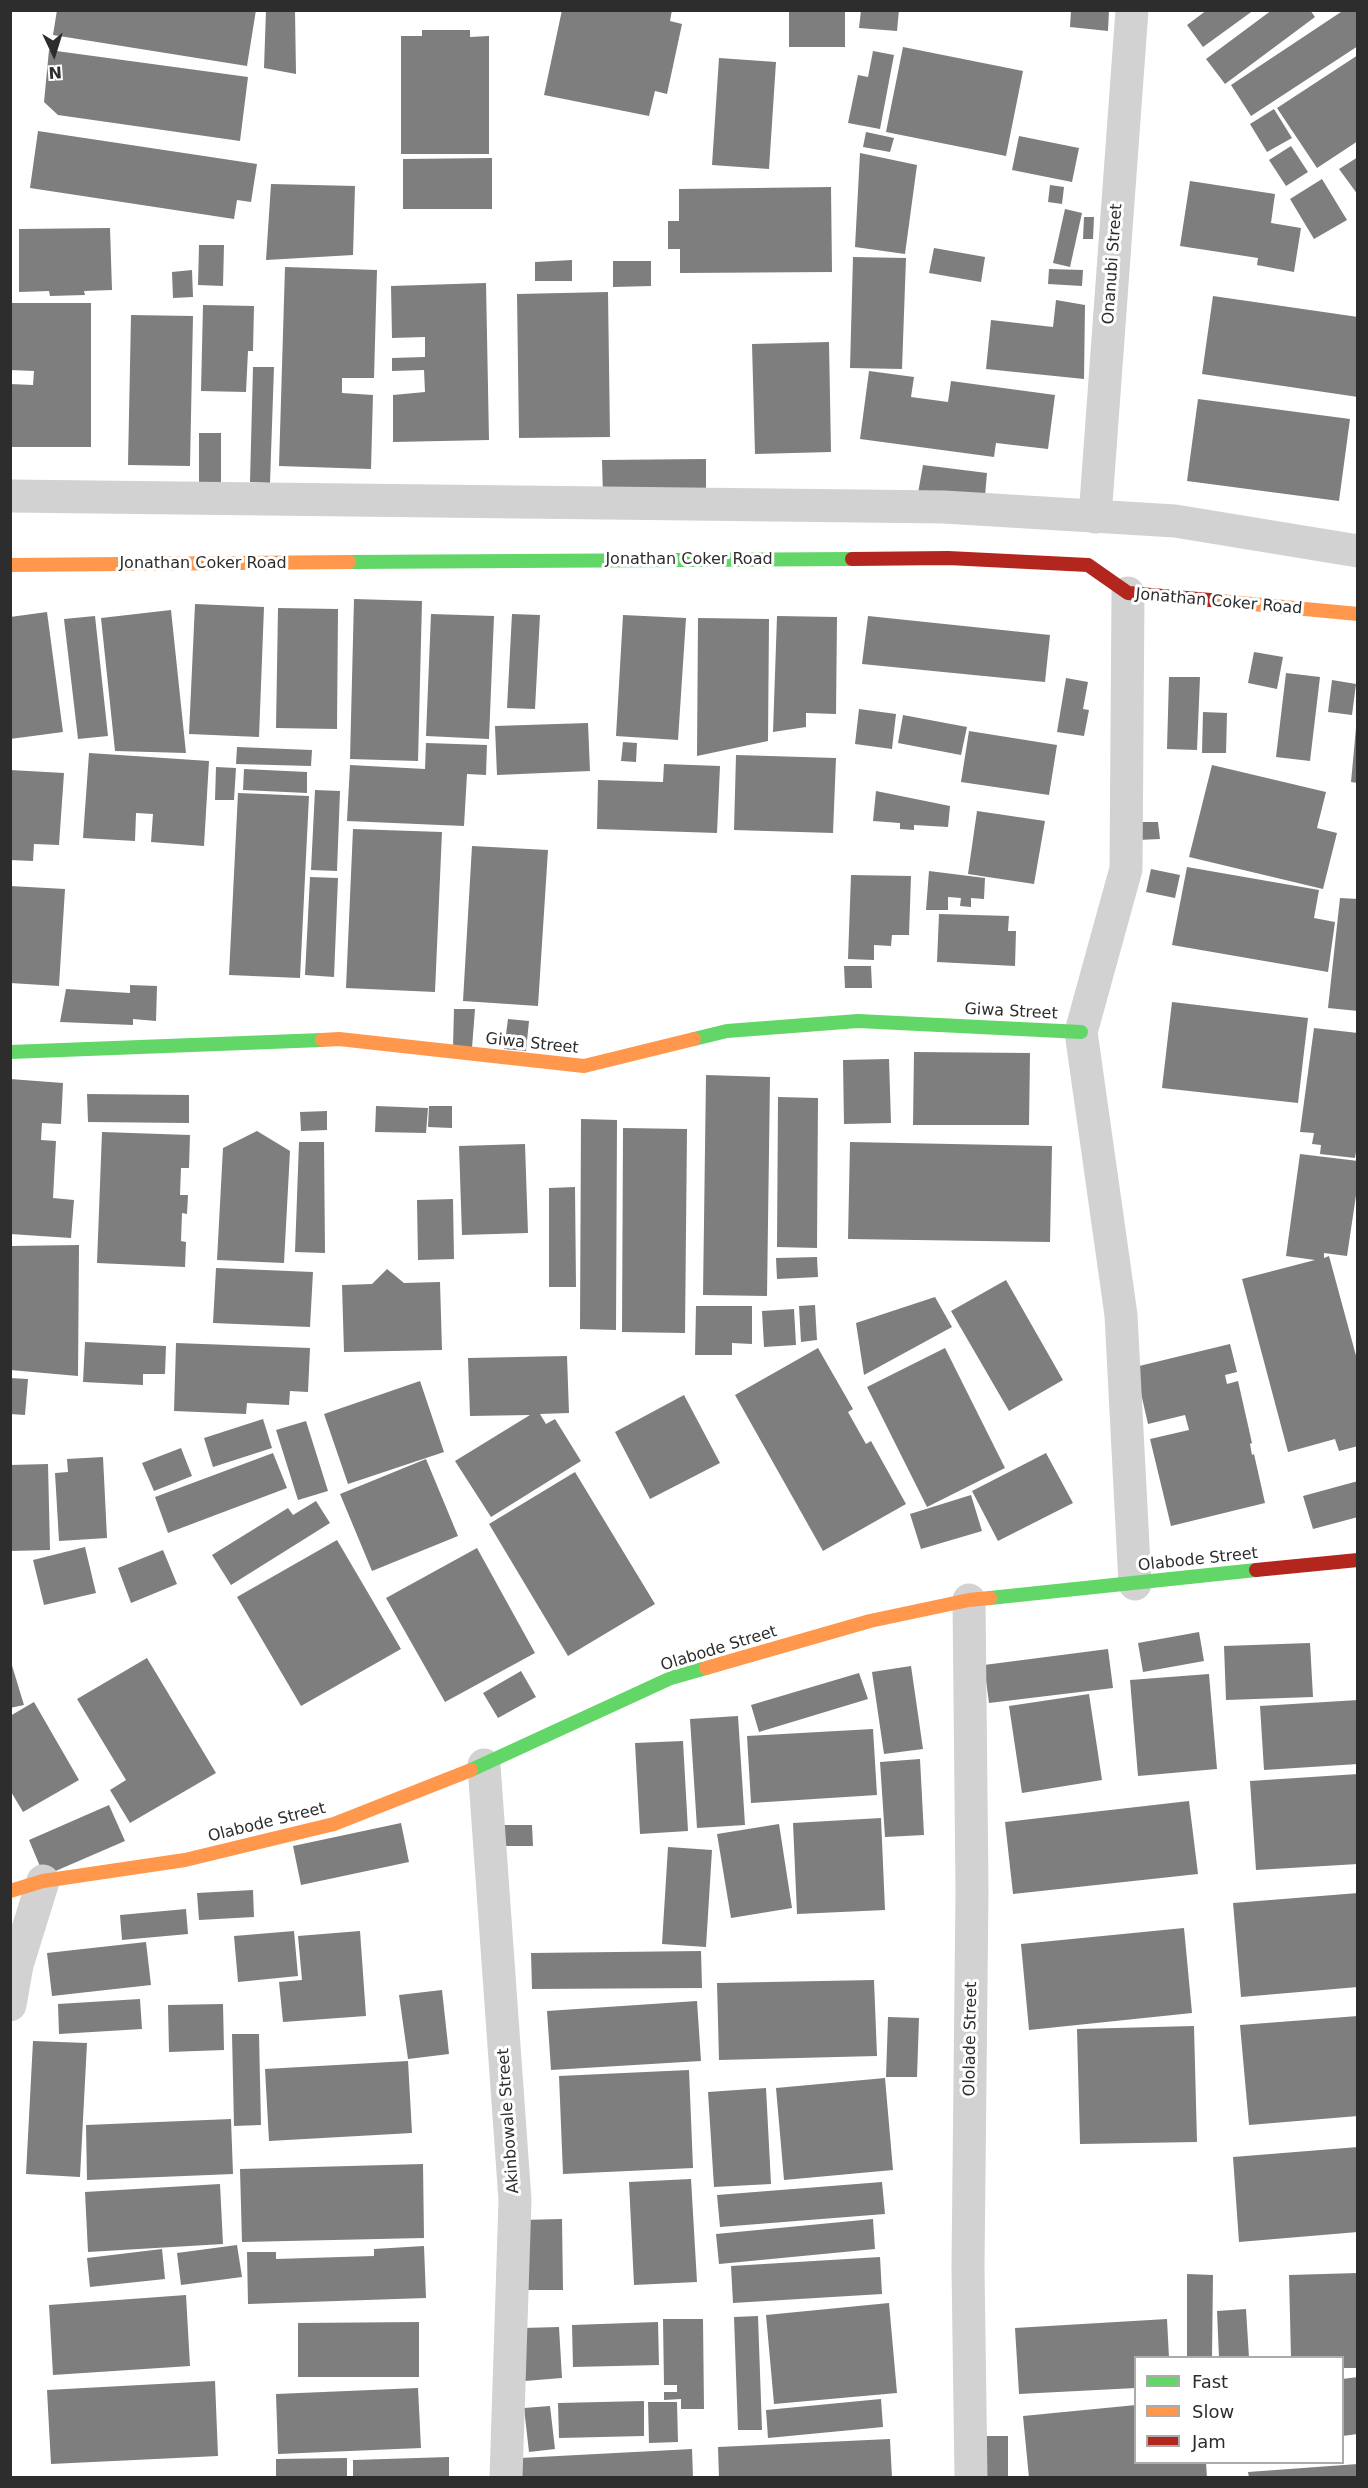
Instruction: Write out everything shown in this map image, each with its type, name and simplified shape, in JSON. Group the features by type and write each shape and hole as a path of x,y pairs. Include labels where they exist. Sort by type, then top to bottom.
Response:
{"street":[{"name":"Onanubi Street","path":"1095,517 1132,10"},
{"path":"10,496 944,507 1175,521 1358,550"},
{"name":"Jonathan Coker Road","path":"10,566 948,558 1088,565 1128,593 1358,614"},
{"path":"1128,593 1126,868 1081,1032 1121,1315 1135,1584"},
{"name":"Giwa Street","path":"10,1052 339,1039 584,1066 726,1031 858,1021 1081,1032"},
{"name":"Olabode Street","path":"10,1892 43,1881 185,1860 334,1824 484,1765 670,1678 870,1621 969,1600 1358,1560"},
{"name":"Ololade Street","path":"969,1600 972,1891 968,2255 971,2478"},
{"name":"Akinbowale Street","path":"484,1765 515,2200 506,2478"},
{"path":"10,2005 17,1965 43,1881"}],"building":[{"path":"57,10 256,10 247,66 53,35"},
{"path":"266,10 295,10 296,74 264,68"},
{"path":"562,10 672,10 670,21 682,24 667,94 655,91 649,116 544,95"},
{"path":"789,10 845,10 845,47 789,47"},
{"path":"861,10 899,10 897,31 859,28"},
{"path":"1071,10 1109,10 1108,31 1070,27"},
{"path":"1207,10 1254,10 1203,47 1187,25"},
{"path":"1272,10 1310,10 1315,17 1225,84 1206,59"},
{"path":"1344,10 1358,10 1358,46 1251,116 1231,85"},
{"path":"422,30 470,30 470,37 489,36 489,154 401,154 401,36 422,36"},
{"path":"903,47 1023,71 1006,156 886,132"},
{"path":"49,50 248,77 240,141 58,115 44,102"},
{"path":"873,51 894,55 880,129 848,123 858,75 868,77"},
{"path":"1358,55 1358,141 1317,168 1277,108"},
{"path":"719,58 776,62 769,169 712,165"},
{"path":"1274,109 1292,138 1267,152 1250,124"},
{"path":"38,131 257,164 251,202 237,200 234,219 30,188"},
{"path":"866,132 894,138 890,152 863,147"},
{"path":"1019,136 1079,148 1072,182 1012,170"},
{"path":"1291,146 1308,172 1286,186 1269,160"},
{"path":"860,153 917,165 905,254 855,247"},
{"path":"1358,157 1358,195 1339,169"},
{"path":"492,158 492,209 403,209 403,159"},
{"path":"1322,179 1347,220 1314,239 1290,199"},
{"path":"1190,181 1275,194 1271,223 1301,228 1294,272 1257,265 1258,258 1180,246"},
{"path":"271,184 355,186 353,255 266,260"},
{"path":"1050,185 1064,187 1062,204 1048,202"},
{"path":"831,187 832,272 680,273 680,249 668,249 668,221 679,221 679,189"},
{"path":"1065,209 1082,213 1070,267 1053,263"},
{"path":"1084,217 1094,217 1093,239 1083,239"},
{"path":"110,228 112,290 84,291 85,295 50,296 49,291 19,292 19,229"},
{"path":"199,245 224,245 223,286 198,285"},
{"path":"934,248 985,257 981,282 929,273"},
{"path":"853,257 906,258 902,369 850,368"},
{"path":"572,260 572,281 535,281 535,262"},
{"path":"613,261 651,261 651,286 613,287"},
{"path":"285,267 377,270 374,378 342,378 342,393 373,395 371,469 279,466"},
{"path":"1049,269 1083,270 1082,286 1048,284"},
{"path":"192,270 193,297 173,298 172,272"},
{"path":"486,283 489,440 393,442 393,395 425,392 424,370 392,371 392,358 425,357 425,337 392,338 391,286"},
{"path":"608,292 610,437 519,438 517,294"},
{"path":"1213,296 1358,317 1358,397 1202,374"},
{"path":"1056,300 1085,305 1084,379 986,369 991,320 1053,327"},
{"path":"10,303 91,303 91,447 10,447 10,384 33,385 34,371 10,370"},
{"path":"203,305 254,306 253,351 248,351 246,392 201,391"},
{"path":"131,315 193,316 190,466 128,465"},
{"path":"829,342 831,452 755,454 752,344"},
{"path":"253,367 274,367 270,483 250,482"},
{"path":"869,371 914,377 911,397 948,402 951,381 1055,395 1048,449 996,443 994,457 860,439"},
{"path":"1198,399 1350,419 1339,501 1187,481"},
{"path":"199,433 221,433 221,495 199,495"},
{"path":"706,459 706,491 603,497 602,460"},
{"path":"923,465 987,473 985,496 918,493"},
{"path":"354,599 422,601 418,761 350,759"},
{"path":"195,604 264,607 259,737 189,734"},
{"path":"278,608 338,609 337,729 276,728"},
{"path":"171,610 186,753 115,751 101,618"},
{"path":"47,612 63,732 10,739 10,617"},
{"path":"431,614 494,616 489,739 426,736"},
{"path":"512,614 540,615 535,709 507,708"},
{"path":"623,615 686,618 678,740 616,736"},
{"path":"95,616 108,736 78,739 64,619"},
{"path":"777,616 837,617 836,714 806,713 806,727 773,732"},
{"path":"868,616 1050,635 1045,682 862,664"},
{"path":"698,618 769,619 768,741 697,756"},
{"path":"1254,652 1283,657 1277,689 1248,683"},
{"path":"1286,673 1320,677 1310,761 1276,757"},
{"path":"1169,677 1200,677 1197,750 1167,749"},
{"path":"1066,678 1088,682 1083,709 1089,710 1084,736 1057,732"},
{"path":"1332,680 1356,684 1352,715 1328,712"},
{"path":"859,709 896,714 892,749 855,744"},
{"path":"1203,712 1227,713 1226,753 1202,753"},
{"path":"903,715 967,727 961,755 898,743"},
{"path":"588,723 590,771 497,775 495,726"},
{"path":"1356,728 1358,729 1358,783 1351,782"},
{"path":"969,731 1057,745 1049,795 961,782"},
{"path":"623,742 637,743 636,762 621,761"},
{"path":"426,743 487,745 486,775 467,774 464,826 347,821 350,765 425,769"},
{"path":"237,747 312,750 311,766 236,764"},
{"path":"89,753 209,761 204,846 151,842 153,814 136,813 135,841 83,838"},
{"path":"736,755 836,758 833,833 734,830"},
{"path":"664,764 720,766 717,833 597,829 598,780 663,782"},
{"path":"1212,765 1326,792 1317,828 1337,833 1323,889 1189,857"},
{"path":"216,767 236,768 234,800 215,800"},
{"path":"244,769 307,772 307,793 243,790"},
{"path":"10,770 64,773 59,845 34,844 33,861 10,860"},
{"path":"315,790 340,791 337,871 311,870"},
{"path":"876,791 950,806 948,827 914,825 914,830 900,829 900,823 873,821"},
{"path":"238,793 309,796 300,978 229,975"},
{"path":"977,811 1045,821 1034,884 968,874"},
{"path":"1136,822 1158,822 1160,839 1138,840"},
{"path":"353,829 442,832 435,992 346,988"},
{"path":"472,846 548,850 538,1006 463,1001"},
{"path":"1187,867 1319,890 1314,918 1335,922 1328,972 1172,945"},
{"path":"1151,869 1180,875 1175,898 1146,892"},
{"path":"929,871 985,878 984,899 971,898 971,907 960,906 961,898 948,897 948,910 926,910"},
{"path":"851,875 911,876 909,935 892,935 891,946 874,945 874,960 848,959"},
{"path":"310,877 338,878 334,977 305,975"},
{"path":"10,886 65,889 59,986 10,983"},
{"path":"1340,898 1358,899 1358,1011 1328,1008"},
{"path":"939,914 1009,916 1008,931 1016,931 1015,966 937,962"},
{"path":"844,966 871,966 872,988 845,988"},
{"path":"130,985 157,986 156,1021 133,1019 133,1025 60,1022 66,989 130,993"},
{"path":"1172,1002 1308,1018 1298,1103 1162,1088"},
{"path":"454,1009 475,1009 472,1048 453,1047"},
{"path":"508,1019 529,1021 526,1051 504,1049"},
{"path":"1314,1028 1358,1033 1358,1140 1355,1158 1320,1154 1321,1145 1312,1144 1314,1133 1300,1132"},
{"path":"914,1052 1030,1053 1029,1125 913,1125"},
{"path":"889,1059 891,1123 844,1124 843,1060"},
{"path":"706,1075 770,1077 767,1296 703,1295"},
{"path":"10,1079 63,1083 61,1124 42,1123 41,1140 56,1141 53,1198 74,1200 71,1238 10,1234"},
{"path":"87,1094 189,1095 189,1123 88,1122"},
{"path":"778,1097 818,1098 817,1248 777,1247"},
{"path":"376,1106 428,1108 426,1133 375,1132"},
{"path":"429,1106 452,1106 452,1128 428,1127"},
{"path":"327,1111 327,1130 301,1131 300,1112"},
{"path":"581,1119 617,1120 616,1330 580,1329"},
{"path":"623,1128 687,1129 685,1333 622,1332"},
{"path":"257,1131 290,1151 284,1263 217,1260 223,1148"},
{"path":"102,1132 190,1135 189,1168 181,1168 180,1195 188,1195 187,1214 182,1213 181,1241 186,1242 185,1267 97,1263"},
{"path":"299,1142 324,1142 325,1253 295,1252"},
{"path":"850,1142 1052,1146 1050,1242 848,1239"},
{"path":"525,1144 528,1233 462,1235 459,1146"},
{"path":"1300,1154 1358,1161 1358,1182 1347,1256 1324,1253 1324,1258 1329,1256 1358,1363 1358,1446 1339,1451 1335,1439 1288,1452 1242,1279 1315,1260 1286,1256"},
{"path":"575,1187 576,1287 549,1287 549,1188"},
{"path":"453,1199 454,1259 418,1260 417,1200"},
{"path":"79,1245 78,1376 10,1370 10,1246"},
{"path":"817,1257 818,1277 777,1279 776,1258"},
{"path":"216,1268 313,1272 310,1327 213,1323"},
{"path":"387,1269 404,1283 440,1282 442,1350 344,1352 342,1285 372,1284"},
{"path":"1006,1280 1063,1380 1009,1411 951,1311"},
{"path":"935,1297 952,1327 864,1375 856,1323"},
{"path":"815,1305 817,1340 801,1342 799,1306"},
{"path":"696,1306 752,1306 752,1344 732,1343 732,1355 695,1355"},
{"path":"794,1309 796,1345 764,1347 762,1311"},
{"path":"85,1342 166,1346 165,1374 143,1374 143,1385 83,1382"},
{"path":"176,1343 310,1348 308,1392 290,1391 289,1405 247,1403 246,1414 174,1411"},
{"path":"1230,1344 1237,1372 1225,1375 1227,1384 1238,1381 1252,1443 1250,1444 1252,1455 1254,1454 1265,1503 1171,1526 1150,1439 1189,1430 1185,1415 1148,1424 1135,1367"},
{"path":"818,1348 853,1409 848,1412 866,1444 871,1441 906,1504 823,1551 735,1395"},
{"path":"945,1348 1005,1468 927,1507 867,1387"},
{"path":"567,1356 569,1413 540,1414 546,1424 555,1419 581,1461 491,1517 455,1461 530,1415 470,1416 468,1358"},
{"path":"10,1378 28,1379 25,1415 10,1414"},
{"path":"420,1381 444,1452 348,1484 324,1414"},
{"path":"684,1395 720,1463 650,1499 615,1432"},
{"path":"263,1419 272,1448 213,1467 204,1438"},
{"path":"306,1421 328,1491 298,1500 276,1430"},
{"path":"181,1448 192,1476 154,1491 142,1463"},
{"path":"273,1453 287,1488 168,1533 155,1497"},
{"path":"1046,1453 1073,1503 998,1541 972,1491"},
{"path":"103,1457 107,1538 59,1541 55,1473 68,1472 67,1459"},
{"path":"426,1459 458,1536 372,1571 340,1494"},
{"path":"48,1464 50,1550 10,1551 10,1465"},
{"path":"575,1472 655,1604 568,1656 489,1524"},
{"path":"1358,1481 1358,1517 1313,1529 1303,1496"},
{"path":"971,1495 982,1531 921,1549 910,1514"},
{"path":"316,1501 330,1523 231,1585 212,1555 288,1508 293,1515"},
{"path":"337,1540 401,1649 301,1706 237,1597"},
{"path":"85,1547 96,1593 44,1605 33,1560"},
{"path":"477,1548 535,1653 445,1702 386,1598"},
{"path":"163,1550 177,1584 131,1603 118,1568"},
{"path":"1199,1632 1204,1661 1143,1672 1138,1643"},
{"path":"1310,1643 1313,1697 1226,1700 1224,1646"},
{"path":"1108,1649 1113,1688 989,1703 984,1665"},
{"path":"147,1658 216,1773 130,1823 110,1790 126,1780 77,1699"},
{"path":"10,1659 24,1705 10,1708"},
{"path":"911,1666 923,1749 884,1754 872,1672"},
{"path":"521,1671 536,1697 498,1718 483,1693"},
{"path":"859,1673 868,1699 759,1732 751,1705"},
{"path":"1209,1674 1217,1769 1138,1776 1130,1680"},
{"path":"1089,1694 1102,1780 1022,1793 1009,1706"},
{"path":"1358,1700 1358,1764 1264,1770 1260,1706"},
{"path":"34,1702 79,1780 23,1812 10,1790 10,1716"},
{"path":"738,1716 745,1825 697,1828 690,1719"},
{"path":"873,1729 877,1795 751,1803 747,1736"},
{"path":"683,1741 688,1831 640,1834 635,1743"},
{"path":"920,1759 924,1835 885,1837 880,1762"},
{"path":"1358,1774 1358,1864 1256,1870 1250,1781"},
{"path":"1189,1801 1198,1874 1013,1894 1005,1822"},
{"path":"109,1805 125,1841 44,1876 29,1840"},
{"path":"881,1818 885,1910 797,1914 793,1823"},
{"path":"401,1823 409,1862 301,1885 293,1846"},
{"path":"779,1824 792,1908 731,1918 717,1834"},
{"path":"492,1825 532,1825 533,1846 492,1846"},
{"path":"668,1847 712,1850 706,1947 662,1944"},
{"path":"253,1890 254,1917 199,1920 197,1893"},
{"path":"1358,1893 1358,1987 1241,1997 1233,1903"},
{"path":"186,1909 188,1934 122,1940 120,1915"},
{"path":"1184,1928 1192,2013 1029,2030 1021,1944"},
{"path":"294,1931 298,1976 238,1982 234,1936"},
{"path":"360,1931 366,2016 283,2022 279,1982 302,1980 298,1936"},
{"path":"146,1942 151,1985 52,1996 47,1953"},
{"path":"701,1951 702,1988 532,1989 531,1953"},
{"path":"874,1980 877,2056 719,2060 717,1983"},
{"path":"442,1990 449,2054 408,2059 399,1995"},
{"path":"140,1999 142,2029 59,2034 58,2004"},
{"path":"697,2001 701,2061 551,2070 547,2011"},
{"path":"223,2004 224,2050 169,2052 168,2005"},
{"path":"1358,2016 1358,2116 1249,2125 1240,2025"},
{"path":"888,2017 919,2018 917,2077 886,2077"},
{"path":"1194,2026 1197,2142 1080,2144 1077,2029"},
{"path":"232,2034 259,2034 261,2125 234,2126"},
{"path":"33,2041 87,2043 80,2177 26,2174"},
{"path":"408,2061 412,2133 269,2141 265,2069"},
{"path":"689,2070 693,2168 563,2174 559,2076"},
{"path":"885,2078 893,2170 784,2180 776,2088"},
{"path":"766,2088 771,2184 714,2187 708,2092"},
{"path":"231,2119 233,2174 87,2180 86,2125"},
{"path":"1358,2147 1358,2232 1239,2242 1233,2157"},
{"path":"423,2164 424,2238 242,2242 240,2169"},
{"path":"691,2179 697,2282 634,2285 629,2182"},
{"path":"882,2182 885,2214 720,2227 717,2195"},
{"path":"220,2184 223,2244 88,2252 85,2192"},
{"path":"562,2219 563,2290 521,2290 521,2220"},
{"path":"873,2219 875,2249 719,2264 716,2234"},
{"path":"237,2245 242,2277 181,2285 177,2253"},
{"path":"424,2246 426,2298 248,2304 247,2252 276,2252 276,2259 374,2256 374,2249"},
{"path":"162,2249 165,2279 90,2287 87,2258"},
{"path":"880,2257 882,2294 733,2303 731,2266"},
{"path":"1358,2273 1358,2368 1344,2368 1344,2356 1291,2356 1289,2275"},
{"path":"1187,2274 1213,2275 1212,2356 1187,2356"},
{"path":"186,2295 190,2366 53,2375 49,2305"},
{"path":"889,2303 897,2393 774,2404 766,2315"},
{"path":"1246,2309 1249,2356 1219,2356 1217,2311"},
{"path":"758,2316 762,2430 738,2430 734,2317"},
{"path":"663,2319 703,2319 704,2409 681,2409 681,2399 664,2400 664,2392 677,2392 677,2385 664,2385"},
{"path":"1167,2319 1169,2356 1134,2356 1134,2388 1019,2394 1015,2328"},
{"path":"419,2322 419,2377 298,2377 298,2323"},
{"path":"658,2322 659,2365 573,2367 572,2325"},
{"path":"559,2327 562,2378 525,2381 522,2328"},
{"path":"1358,2377 1358,2434 1344,2436 1344,2379"},
{"path":"215,2381 218,2456 51,2464 47,2390"},
{"path":"418,2388 421,2448 278,2454 276,2394"},
{"path":"881,2399 883,2427 768,2438 766,2410"},
{"path":"644,2401 644,2436 559,2438 558,2403"},
{"path":"648,2402 677,2402 678,2442 649,2443"},
{"path":"1134,2405 1134,2464 1206,2464 1207,2478 1029,2478 1023,2416"},
{"path":"550,2406 555,2449 529,2452 524,2408"},
{"path":"976,2436 1008,2436 1008,2478 976,2478"},
{"path":"890,2439 892,2478 719,2478 718,2447"},
{"path":"692,2449 693,2478 521,2478 520,2458"},
{"path":"449,2457 449,2478 353,2478 353,2460"},
{"path":"347,2458 347,2478 276,2478 276,2459"},
{"path":"1358,2464 1358,2478 1249,2478 1248,2472"}],"traffic: fast":[{"path":"349,562 852,559"},
{"path":"694,1039 727,1031 858,1021 1081,1032"},
{"path":"10,1052 322,1040"},
{"path":"990,1598 1256,1570"},
{"path":"471,1770 671,1678 706,1668"}],"traffic: slow":[{"path":"10,565 349,562"},
{"path":"1210,600 1358,614"},
{"path":"322,1040 339,1039 584,1066 694,1039"},
{"path":"706,1668 870,1621 969,1600 990,1598"},
{"path":"10,1891 43,1881 185,1860 334,1824 471,1770"}],"traffic: jam":[{"path":"852,559 948,558 1088,565 1128,593 1210,600"},
{"path":"1256,1570 1358,1560"}]}
